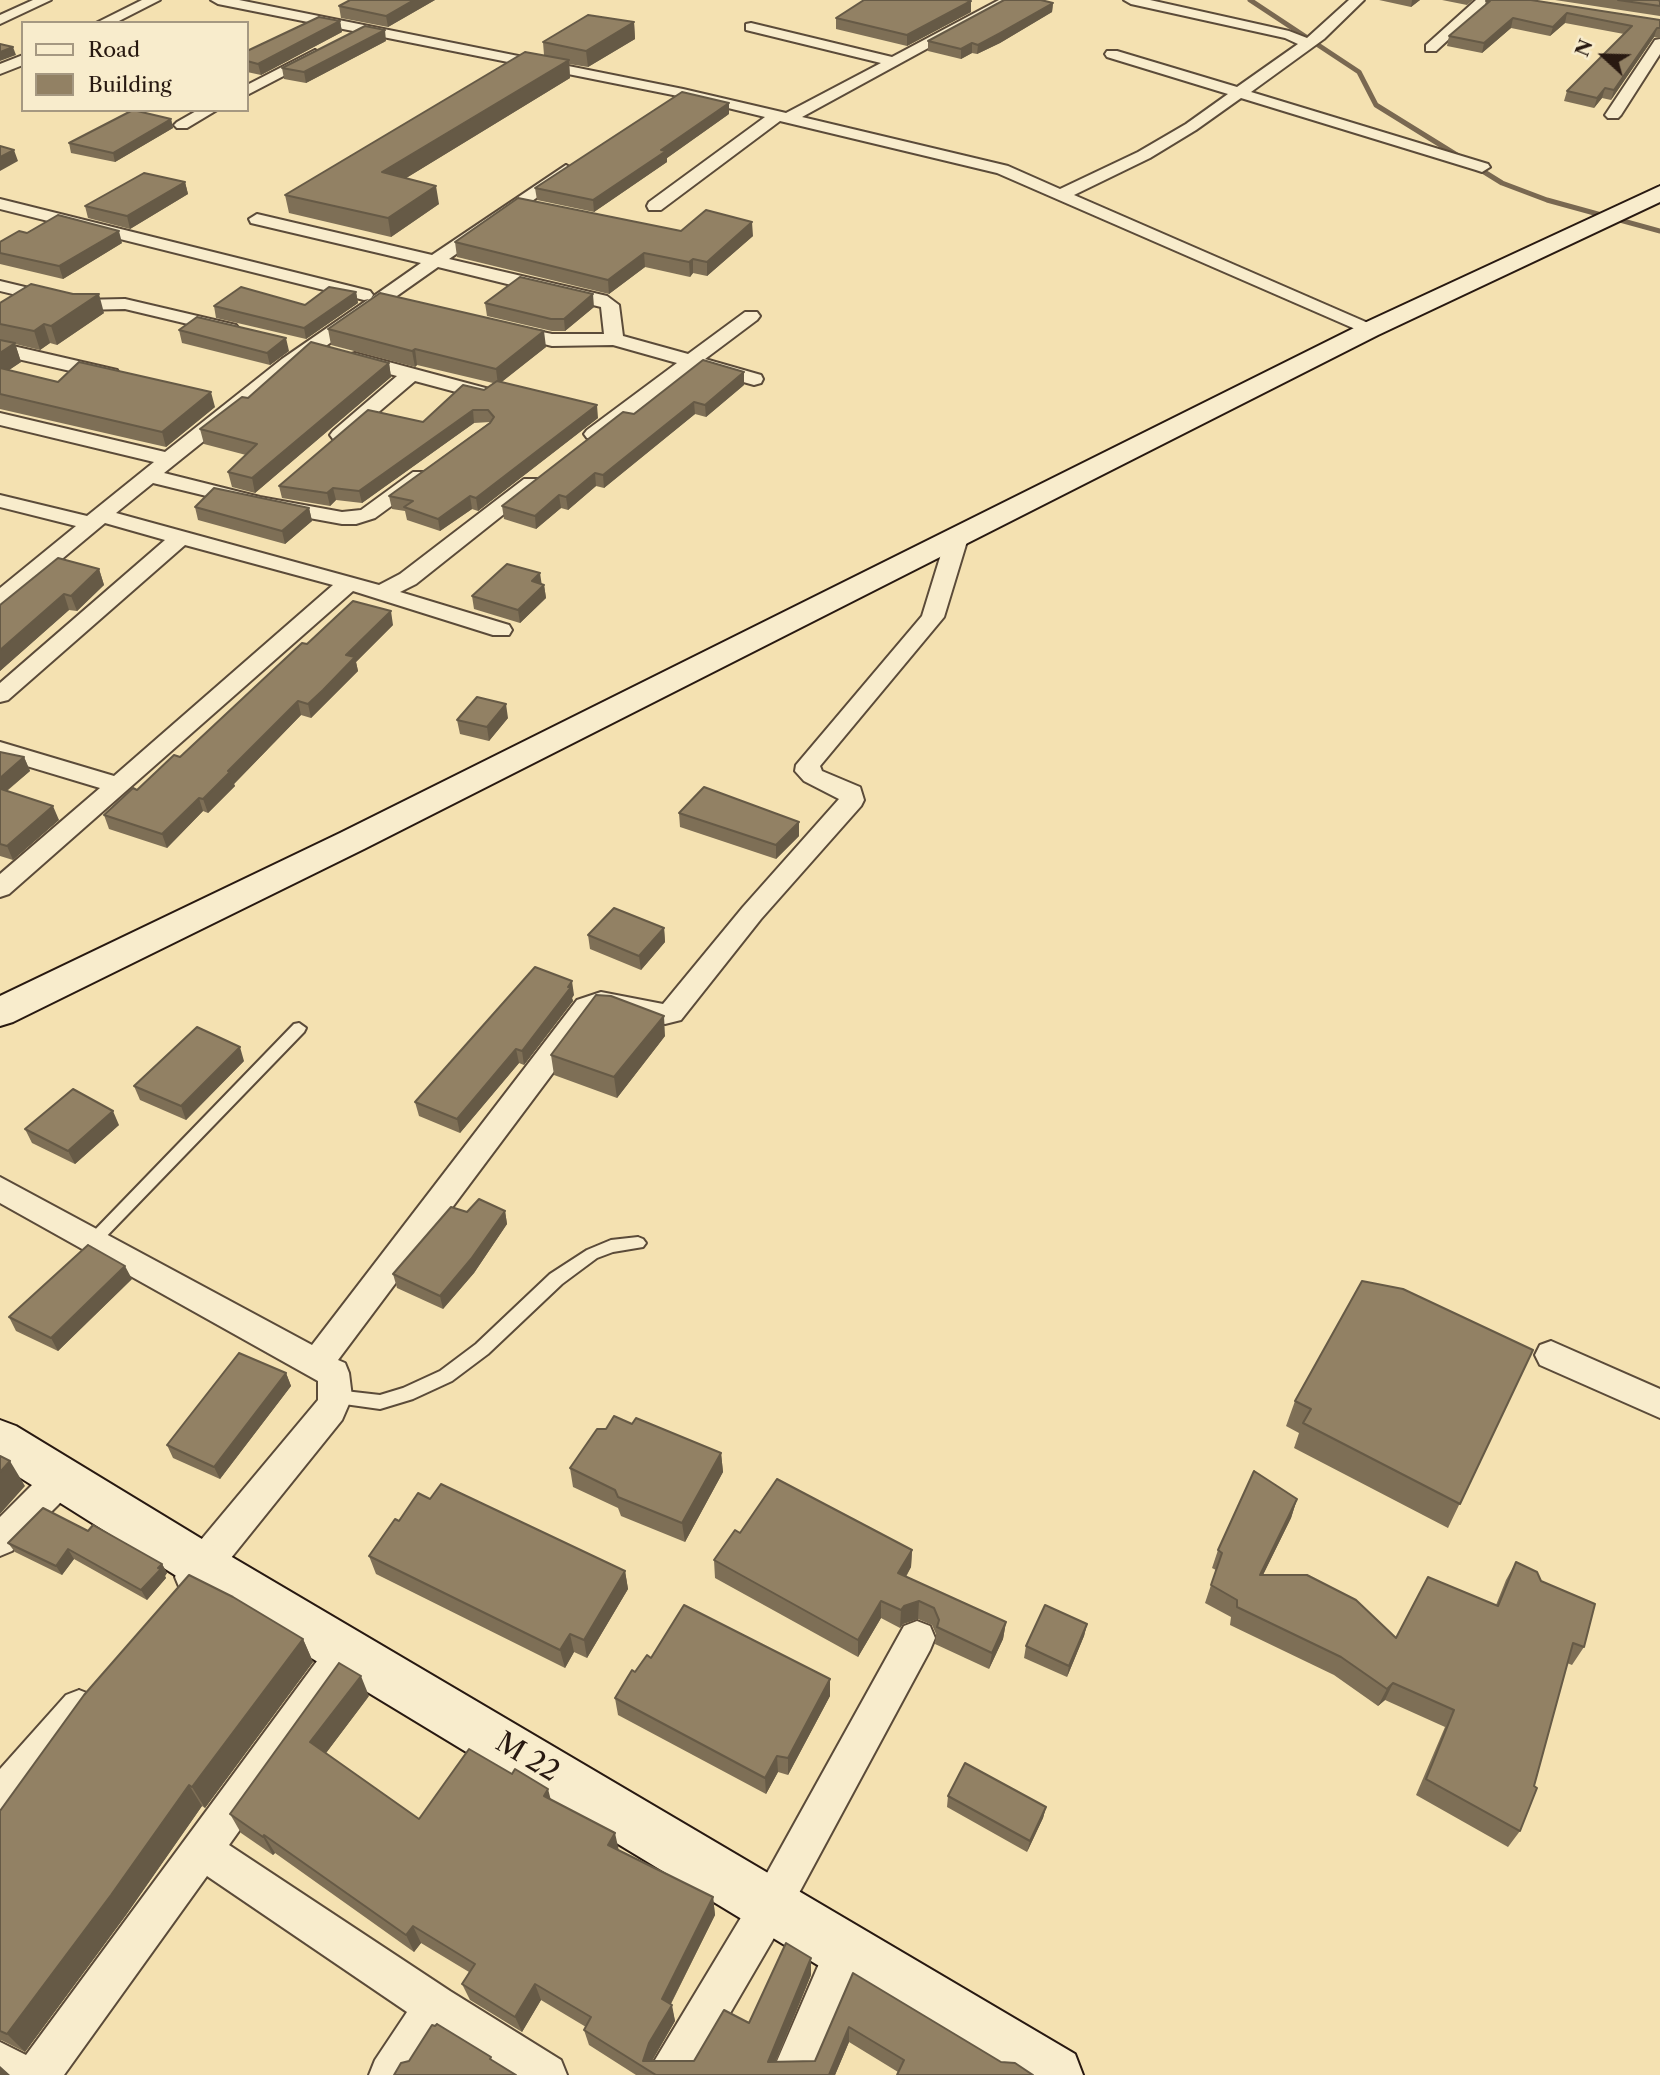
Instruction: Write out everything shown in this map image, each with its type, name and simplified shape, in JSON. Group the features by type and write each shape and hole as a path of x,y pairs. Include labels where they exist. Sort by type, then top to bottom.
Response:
{"street":[{"path":"0,20 44,0"},
{"path":"107,21 153,0"},
{"path":"218,0 683,93 1002,169 1369,330"},
{"path":"270,11 290,0"},
{"path":"655,206 784,116 1009,0"},
{"path":"1131,0 1311,40"},
{"path":"1060,195 1166,143 1311,40 1357,0"},
{"path":"1431,48 1484,0"},
{"path":"967,4 991,10"},
{"path":"228,18 251,7"},
{"path":"751,27 892,61"},
{"path":"248,90 364,29"},
{"path":"1613,115 1653,66 1660,43"},
{"path":"1112,54 1482,166"},
{"path":"4,75 21,62"},
{"path":"660,107 683,93"},
{"path":"182,125 206,112"},
{"path":"0,599 236,404 379,299 583,159"},
{"path":"0,1012 364,835 1369,330 1660,192"},
{"path":"516,203 543,209"},
{"path":"0,204 406,306"},
{"path":"257,219 601,300 610,305 614,339"},
{"path":"0,286 79,304 124,304 244,332"},
{"path":"581,444 689,360 751,316"},
{"path":"485,325 552,340 614,339 754,379"},
{"path":"284,341 486,394"},
{"path":"0,349 131,379"},
{"path":"321,451 411,374"},
{"path":"209,397 236,404"},
{"path":"0,419 169,459"},
{"path":"150,476 260,503 342,518 356,518 368,514 431,467"},
{"path":"381,593 408,579 548,470"},
{"path":"260,503 281,485"},
{"path":"0,501 181,537 349,583 500,630"},
{"path":"0,695 181,537"},
{"path":"316,1364 587,1007 601,1002 671,1013 752,913 852,800 851,793 813,776 807,771 808,765 933,617 957,538"},
{"path":"0,888 349,583"},
{"path":"0,750 118,785"},
{"path":"0,1189 333,1373 336,1397 330,1410 189,1582"},
{"path":"1551,1355 1660,1404"},
{"name":"M 22","path":"0,1440 62,1478 189,1582 347,1650 1054,2075"},
{"path":"0,1540 62,1478"},
{"path":"670,2075 771,1905 917,1638"},
{"path":"38,2075 347,1650"},
{"path":"0,1798 101,1682"},
{"path":"202,1850 435,2006 546,2075"},
{"path":"792,2075 845,1950"},
{"path":"390,2075 435,2006"},
{"path":"0,2063 19,2075"}],"lane":[{"path":"94,1240 299,1028"},
{"path":"336,1397 380,1402 407,1394 446,1376 482,1349 556,1279 592,1254 611,1246 639,1243"}],"building":[{"path":"350,0 414,0 386,16 339,6"},
{"path":"864,0 971,1 907,35 836,18"},
{"path":"1004,0 1041,0 1053,3 978,45 972,43 961,49 928,41"},
{"path":"1487,0 1531,0 1660,20 1660,28 1657,28 1614,90 1605,88 1597,98 1567,91 1632,26 1567,13 1553,27 1513,18 1484,43 1449,36 1490,1"},
{"path":"1618,0 1658,0 1660,6"},
{"path":"588,15 634,22 586,51 543,42"},
{"path":"319,17 340,21 258,64 248,61 248,51"},
{"path":"365,26 385,30 304,72 282,68"},
{"path":"0,44 13,47 0,52"},
{"path":"525,52 569,60 382,172 436,186 388,218 285,195"},
{"path":"682,92 729,103 661,150 666,151 593,200 535,188"},
{"path":"129,112 171,119 113,153 69,143"},
{"path":"0,146 14,150 0,157"},
{"path":"144,173 185,182 127,216 85,206"},
{"path":"518,198 681,231 706,210 752,222 707,262 693,259 689,262 644,253 608,280 455,242"},
{"path":"58,215 119,231 59,266 0,253 0,242 19,231 27,233"},
{"path":"520,277 593,294 564,319 551,319 485,303"},
{"path":"31,284 73,294 99,294 51,326 44,324 34,331 0,324 0,303"},
{"path":"241,287 305,305 329,287 356,292 304,328 214,306"},
{"path":"380,293 544,331 496,369 328,329"},
{"path":"197,317 286,338 267,353 179,330"},
{"path":"0,340 15,343 0,353"},
{"path":"311,342 389,363 252,478 228,472 257,444 200,429 242,397 248,398"},
{"path":"703,360 744,372 705,405 694,402 603,475 595,473 566,497 559,495 535,516 502,506 623,412 634,414"},
{"path":"79,362 211,392 162,432 0,394 0,368 58,382"},
{"path":"497,381 597,405 476,498 470,496 438,519 404,507 413,501 389,496 490,423 494,417 488,410 473,410 359,491 333,488 327,493 279,486 368,410 423,422 463,385 484,390"},
{"path":"214,488 309,508 282,531 195,507"},
{"path":"58,558 99,569 71,596 64,594 0,650 0,605"},
{"path":"507,564 540,573 532,581 544,585 518,610 472,596"},
{"path":"353,601 391,611 346,655 355,657 323,690 308,704 298,701 203,799 199,798 162,834 104,815 133,788 137,790 174,755 180,757 302,643 307,644"},
{"path":"477,697 506,704 487,727 457,720"},
{"path":"0,752 24,757 0,778"},
{"path":"704,787 799,822 776,845 679,813"},
{"path":"1,789 53,806 7,846 0,844"},
{"path":"614,908 664,928 639,956 588,935"},
{"path":"535,967 572,981 568,987 571,987 522,1051 516,1049 457,1119 415,1102"},
{"path":"596,995 611,996 664,1016 614,1077 551,1055"},
{"path":"197,1027 240,1047 181,1106 134,1086"},
{"path":"73,1089 113,1111 68,1151 25,1129"},
{"path":"479,1199 505,1211 471,1259 440,1296 393,1274 451,1207 467,1212"},
{"path":"88,1245 125,1266 51,1338 9,1317"},
{"path":"1362,1281 1403,1289 1533,1350 1460,1504 1303,1423 1311,1409 1295,1401"},
{"path":"239,1353 286,1373 214,1467 167,1445"},
{"path":"614,1416 632,1424 636,1418 721,1453 682,1523 618,1497 615,1490 570,1468 597,1429 606,1429"},
{"path":"0,1456 10,1461 0,1472"},
{"path":"1254,1471 1297,1499 1260,1575 1307,1575 1356,1600 1396,1638 1428,1577 1498,1606 1516,1562 1537,1572 1541,1581 1595,1604 1584,1647 1573,1643 1534,1786 1537,1788 1520,1831 1426,1779 1454,1710 1393,1683 1387,1689 1341,1657 1237,1607 1237,1600 1211,1585 1222,1553 1218,1550"},
{"path":"777,1479 912,1550 898,1573 1006,1622 992,1653 937,1627 939,1620 934,1608 919,1601 904,1606 901,1610 881,1601 858,1640 714,1560 735,1530 740,1533"},
{"path":"441,1484 625,1571 584,1640 570,1634 560,1650 369,1556 395,1519 399,1521 418,1493 430,1499"},
{"path":"43,1508 88,1531 93,1525 162,1564 158,1568 161,1569 141,1590 68,1549 56,1566 8,1543"},
{"path":"189,1575 233,1597 303,1639 192,1787 189,1785 7,2034 0,2031 0,1811 84,1695"},
{"path":"684,1605 830,1679 788,1758 777,1756 765,1778 615,1698 632,1670 635,1672 647,1655 651,1658"},
{"path":"1045,1605 1087,1624 1069,1666 1026,1646"},
{"path":"339,1663 361,1676 310,1742 419,1819 469,1749 512,1774 515,1769 548,1789 544,1796 615,1833 608,1845 713,1897 662,1999 672,2005 649,2043 643,2061 694,2061 724,2010 749,2023 786,1943 811,1958 768,2062 815,2061 853,1973 1001,2062 1015,2063 1033,2075 897,2075 904,2060 849,2027 829,2075 656,2075 584,2030 591,2017 535,1984 515,2017 462,1984 475,1964 413,1926 406,1935 230,1814"},
{"path":"965,1763 1046,1807 1030,1841 948,1796"},
{"path":"437,2024 516,2075 394,2075 401,2063 409,2061 432,2025"}],"waterway":[{"path":"1250,0 1359,72 1376,105 1502,183 1547,200 1660,231"}]}
